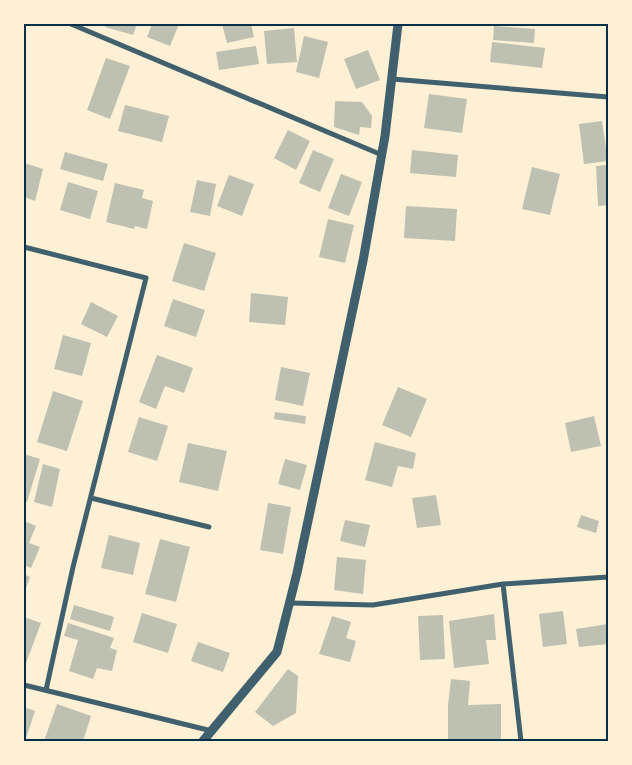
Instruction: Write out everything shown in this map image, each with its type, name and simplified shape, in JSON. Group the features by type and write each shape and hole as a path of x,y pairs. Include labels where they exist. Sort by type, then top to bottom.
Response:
{"street":[{"path":"72,24 382,155"},
{"path":"203,741 277,652 290,603 359,280 382,155 398,24"},
{"path":"392,80 608,97"},
{"path":"24,247 146,278 91,498 46,690"},
{"path":"91,498 209,527"},
{"path":"290,603 373,605 503,584 608,577"},
{"path":"503,584 521,741"},
{"path":"24,685 212,731"}],"building":[{"path":"106,24 137,24 133,35 105,27"},
{"path":"152,24 179,24 170,46 147,37"},
{"path":"222,24 251,24 254,37 227,43"},
{"path":"494,26 535,29 534,43 493,40"},
{"path":"294,28 297,62 267,64 264,31"},
{"path":"304,36 328,42 319,78 296,72"},
{"path":"492,42 545,48 542,68 490,62"},
{"path":"256,46 259,64 219,70 216,52"},
{"path":"368,50 380,80 356,89 344,59"},
{"path":"106,58 130,66 110,119 87,110"},
{"path":"429,94 467,99 462,133 424,128"},
{"path":"335,101 362,102 372,116 371,128 360,127 359,135 334,127"},
{"path":"125,105 169,116 162,142 118,131"},
{"path":"602,121 608,161 584,164 579,124"},
{"path":"288,130 310,141 296,170 274,158"},
{"path":"313,150 334,159 320,192 299,183"},
{"path":"412,150 458,155 456,177 410,173"},
{"path":"65,152 108,164 103,181 60,169"},
{"path":"24,163 43,169 35,201 24,197"},
{"path":"608,165 608,205 598,206 596,166"},
{"path":"532,167 560,174 550,215 522,209"},
{"path":"341,174 362,182 349,216 328,208"},
{"path":"229,175 254,184 242,216 217,206"},
{"path":"197,180 216,184 210,216 190,212"},
{"path":"68,182 98,191 90,219 60,210"},
{"path":"115,183 144,190 142,198 153,201 147,229 135,226 134,229 106,222"},
{"path":"406,206 457,209 455,241 404,238"},
{"path":"328,219 354,225 345,263 319,257"},
{"path":"184,243 216,253 204,291 172,281"},
{"path":"251,293 288,297 285,325 249,322"},
{"path":"173,299 205,310 196,337 164,326"},
{"path":"91,302 118,316 107,337 81,324"},
{"path":"63,335 91,343 82,376 54,369"},
{"path":"157,355 193,368 184,393 165,386 156,409 139,402"},
{"path":"281,367 310,373 303,406 275,400"},
{"path":"398,387 427,399 411,437 382,425"},
{"path":"53,391 83,401 67,451 37,442"},
{"path":"275,412 306,416 305,424 274,419"},
{"path":"594,416 601,446 571,452 565,423"},
{"path":"139,417 168,426 157,461 128,452"},
{"path":"375,442 416,453 413,469 398,466 392,487 365,480"},
{"path":"188,443 227,451 218,491 179,482"},
{"path":"24,454 40,459 27,502 24,501"},
{"path":"285,459 307,465 300,490 278,484"},
{"path":"43,464 60,469 52,507 34,502"},
{"path":"436,495 441,525 417,528 412,498"},
{"path":"268,503 291,507 283,554 260,550"},
{"path":"581,515 599,521 596,533 577,527"},
{"path":"345,520 370,525 365,547 340,541"},
{"path":"24,521 36,526 29,543 40,547 31,568 24,565"},
{"path":"109,535 140,543 133,575 101,568"},
{"path":"160,539 190,547 176,602 145,594"},
{"path":"337,557 366,560 363,594 334,590"},
{"path":"24,574 30,577 24,594"},
{"path":"74,605 114,617 110,631 70,619"},
{"path":"563,611 567,644 543,647 539,614"},
{"path":"142,613 177,624 168,653 133,642"},
{"path":"494,614 496,640 486,640 489,664 454,668 449,621"},
{"path":"443,615 445,659 420,660 418,616"},
{"path":"332,616 351,622 346,638 356,641 350,662 319,654"},
{"path":"24,617 41,623 26,663 24,662"},
{"path":"68,623 114,638 110,648 117,650 112,671 97,668 93,679 69,671 78,640 64,636"},
{"path":"608,624 608,644 579,647 576,629"},
{"path":"198,642 230,653 223,672 191,661"},
{"path":"288,669 298,676 296,713 273,726 255,712"},
{"path":"451,679 470,681 468,705 501,704 501,740 448,740 448,705"},
{"path":"57,704 91,716 83,741 44,741"},
{"path":"24,707 35,711 25,741 24,741"}]}
